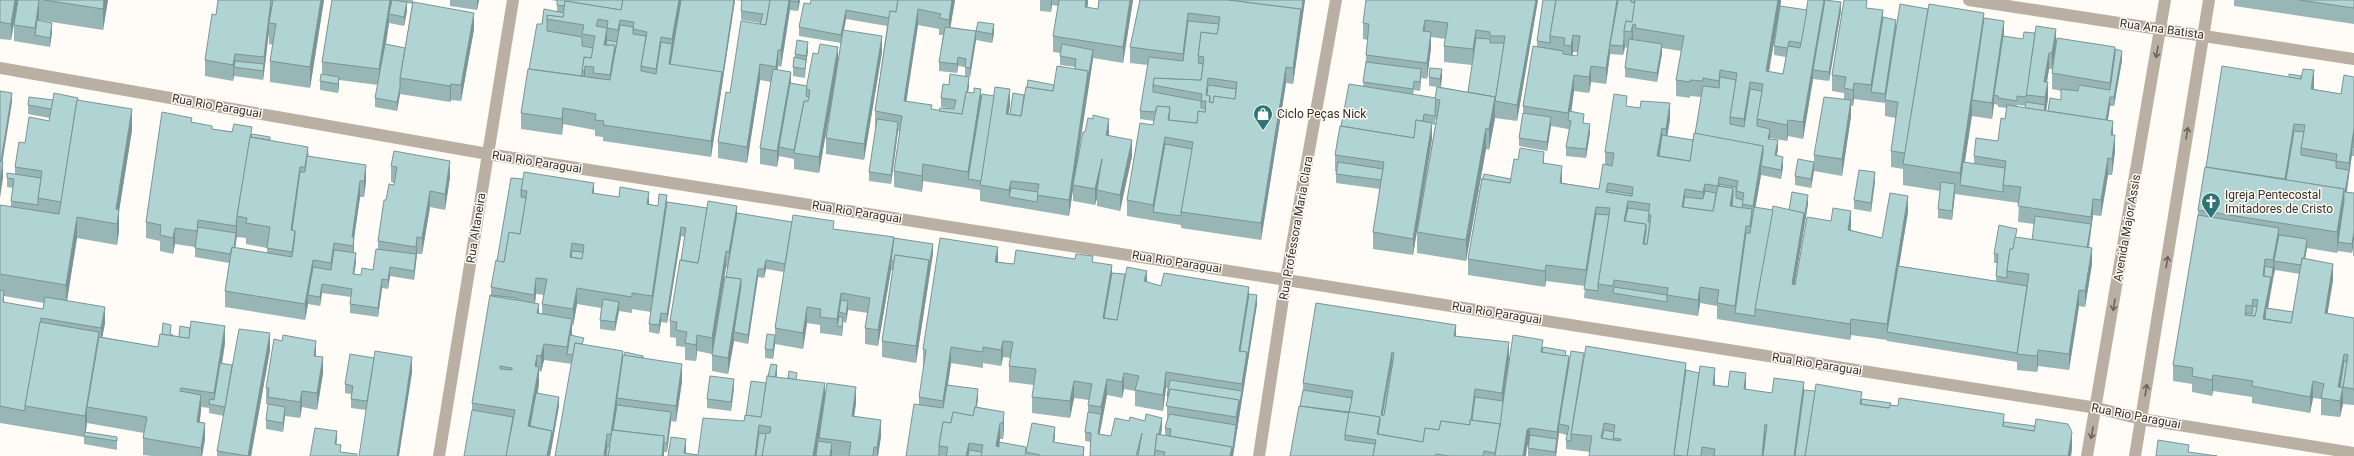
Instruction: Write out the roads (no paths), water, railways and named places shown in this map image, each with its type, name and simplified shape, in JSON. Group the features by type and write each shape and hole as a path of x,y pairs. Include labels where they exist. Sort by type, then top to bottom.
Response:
{"street":[{"name":"Rua Altaneira","path":"439,456 513,0"},
{"name":"Rua Professora Maria Clara","path":"1259,456 1286,279 1336,0"},
{"name":"Rua Ana Batista","path":"1969,0 2160,30 2204,34 2354,59"},
{"name":"Avenida Major Assis","path":"2087,456 2097,408 2165,0"},
{"path":"2134,456 2209,0"},
{"name":"Rua Rio Paraguai","path":"0,68 488,154 2097,408 2141,419 2354,453"}],"place":[{"name":"Ciclo Peças Nick","path":"1263,131"},
{"name":"Igreja Pentecostal Imitadores de Cristo","path":"2211,219"}]}
